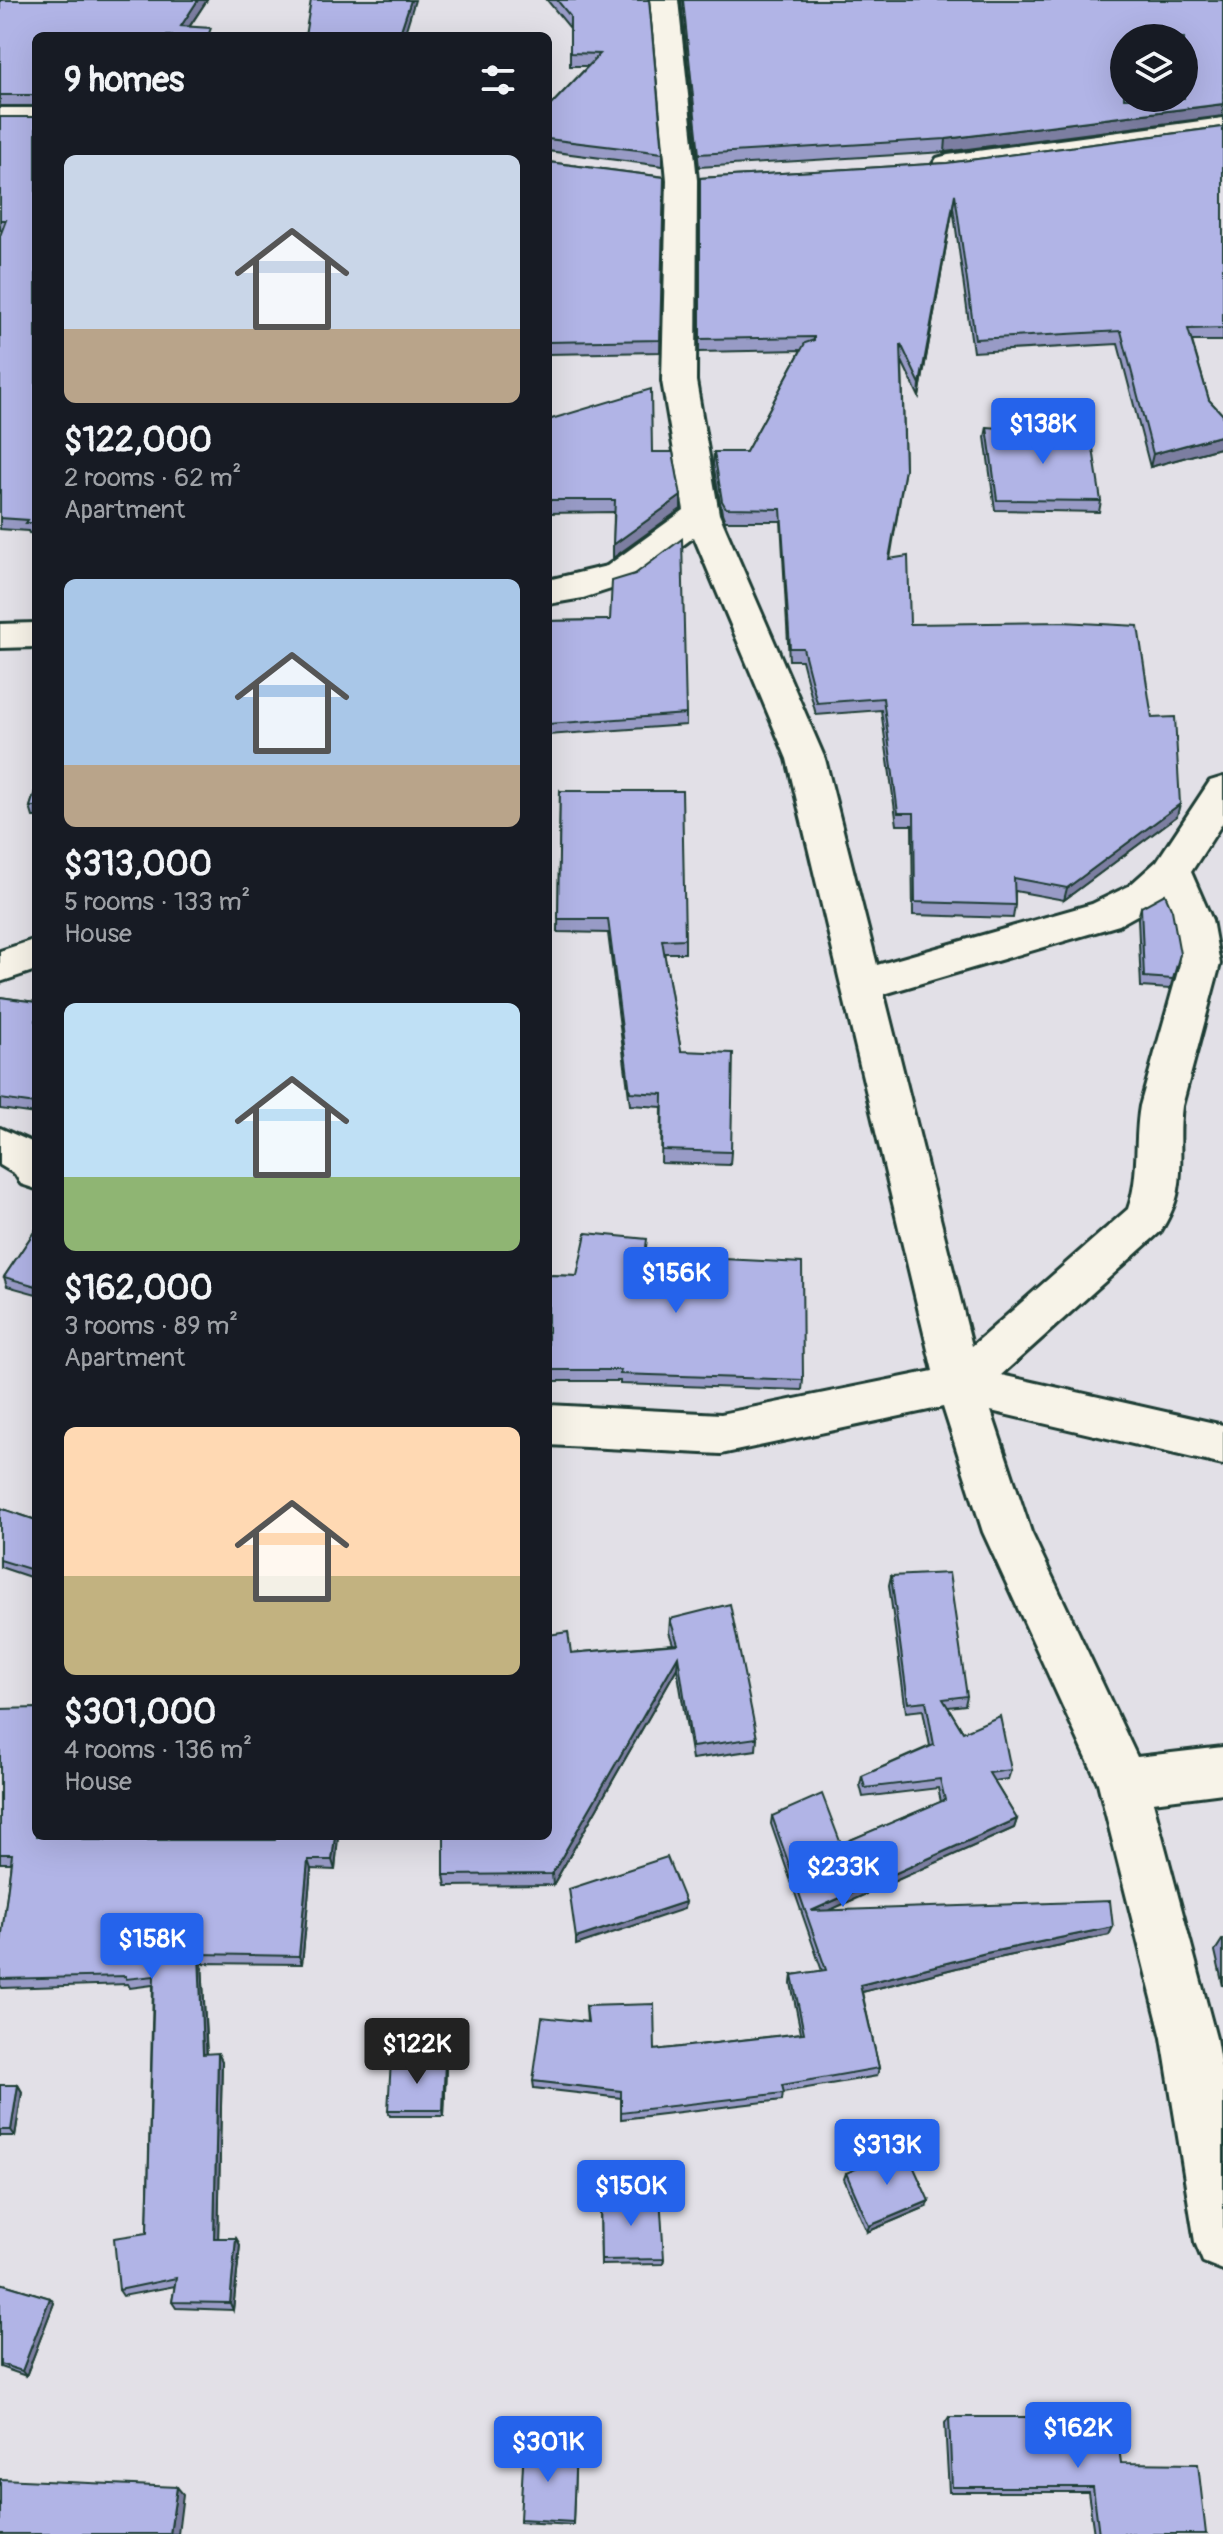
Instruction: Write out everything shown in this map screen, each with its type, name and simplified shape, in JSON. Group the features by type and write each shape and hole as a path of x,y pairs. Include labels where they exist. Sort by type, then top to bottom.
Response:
{"street":[{"path":"664,0 684,178 679,381 702,514 806,759 959,1385 1007,1532 1123,1782 1189,2038 1223,2242"},
{"path":"0,117 32,117"},
{"path":"914,166 1223,127"},
{"path":"552,591 583,586 620,574 702,514"},
{"path":"0,636 32,635"},
{"path":"861,985 1105,915 1143,896 1171,871 1223,791"},
{"path":"959,1385 1146,1219 1157,1189 1157,1130 1161,1106 1200,964 1192,920 1171,871"},
{"path":"0,967 32,955"},
{"path":"0,1145 32,1162"},
{"path":"552,1425 721,1434 959,1385 1223,1445"},
{"path":"1123,1782 1223,1770"}],"building":[{"path":"0,0 198,0 181,26 211,28 210,32 32,32 32,95 0,95"},
{"path":"311,0 411,0 400,32 306,32"},
{"path":"557,0 649,0 663,153 552,139 552,104 600,54 570,53 570,16"},
{"path":"683,0 1223,0 1223,104 1198,107 1198,24 1110,24 1110,112 1160,112 946,139 699,154"},
{"path":"0,117 32,117 32,523 0,518 0,236 6,220 0,220"},
{"path":"1223,127 1223,328 1188,329 1209,400 1223,415 1223,435 1153,454 1121,331 975,339 955,194 920,384 901,344 905,469 889,559 908,556 910,624 1062,622 1138,626 1152,718 1175,717 1180,804 1067,888 1014,878 1015,905 915,902 914,813 898,813 883,698 817,703 803,648 790,648 781,509 726,508 722,501 714,452 746,452 805,343 814,340 814,337 700,339 700,178 947,163"},
{"path":"552,163 664,177 660,340 552,342"},
{"path":"651,389 652,452 673,452 681,496 613,545 615,500 552,500 552,419"},
{"path":"987,427 1091,435 1101,501 997,500"},
{"path":"682,539 686,714 552,724 552,621 610,620 612,581 635,574"},
{"path":"560,791 682,791 685,939 662,940 681,1051 733,1053 731,1152 662,1150 663,1094 630,1092 608,919 558,919"},
{"path":"1165,894 1172,910 1180,954 1173,979 1144,977 1141,907"},
{"path":"0,997 32,1001 32,1103 0,1099"},
{"path":"586,1233 647,1239 645,1255 802,1263 803,1380 620,1374 621,1370 552,1370 552,1275 577,1276"},
{"path":"32,1235 32,1285 4,1277"},
{"path":"0,1508 32,1519 32,1570 0,1560"},
{"path":"949,1573 967,1696 943,1699 963,1732 1000,1716 1011,1770 989,1773 1017,1819 811,1911 1110,1901 1113,1927 986,1953 860,1985 879,2068 782,2085 784,2093 621,2112 621,2091 533,2081 542,2017 588,2022 586,2006 654,2004 655,2050 804,2033 792,1975 826,1970 772,1816 822,1794 841,1844 945,1800 940,1779 865,1788 862,1776 934,1745 926,1701 908,1703 891,1576"},
{"path":"730,1604 757,1738 692,1747 678,1656 552,1874 444,1875 444,1840 552,1840 552,1634 568,1632 571,1653 678,1644 670,1619"},
{"path":"32,1708 32,1840 334,1840 332,1860 308,1860 299,1956 199,1954 203,2054 218,2053 214,2238 236,2238 230,2303 172,2302 176,2278 119,2290 114,2238 147,2233 154,1976 126,1979 126,1976 0,1979 0,1950 12,1854 0,1854 0,1709"},
{"path":"667,1857 685,1902 576,1938 569,1889"},
{"path":"391,2061 445,2061 443,2110 388,2110"},
{"path":"0,2085 18,2085 11,2130 0,2130"},
{"path":"905,2148 929,2201 869,2226 846,2173"},
{"path":"660,2195 664,2259 601,2260 600,2196"},
{"path":"0,2283 50,2298 22,2371 0,2364"},
{"path":"949,2417 1115,2417 1121,2463 1198,2464 1206,2534 1099,2534 1093,2487 952,2487"},
{"path":"524,2446 576,2447 573,2522 520,2519"},
{"path":"0,2479 177,2487 170,2534 0,2534"}]}
